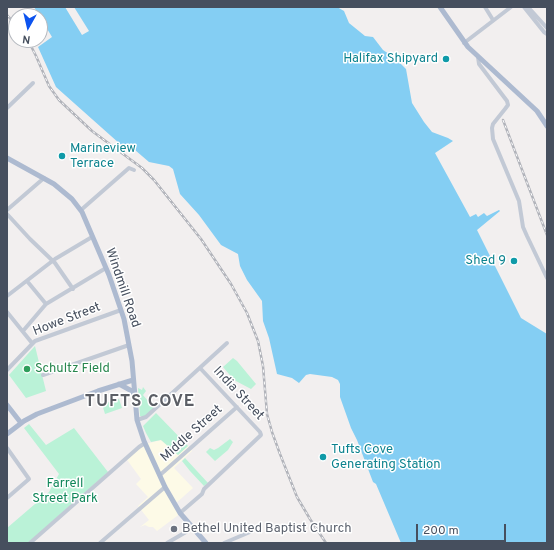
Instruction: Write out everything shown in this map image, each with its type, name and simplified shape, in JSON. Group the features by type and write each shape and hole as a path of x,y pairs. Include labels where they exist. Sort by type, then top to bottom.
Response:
{"main road":[{"path":"440,7 464,43 537,111 547,126"},
{"name":"Windmill Road","path":"7,158 44,178 64,191 81,210 106,268 121,310 129,344 137,420 145,443 165,487 180,513 206,543"},
{"path":"7,434 21,423 37,414 118,384 133,380"},
{"path":"118,384 130,390 134,394"},
{"path":"7,405 21,423"}],"street":[{"path":"485,7 493,20"},
{"path":"464,43 511,7"},
{"path":"524,7 547,34"},
{"path":"528,7 547,28"},
{"path":"478,57 479,64 507,101 508,105 506,109 493,124 493,139 519,201 526,236 547,278"},
{"path":"7,108 32,83"},
{"path":"81,210 128,168 134,170"},
{"path":"7,210 44,178"},
{"path":"7,214 30,239 53,260 73,289"},
{"path":"7,296 53,260 92,237"},
{"path":"23,331 46,304 106,268"},
{"path":"27,281 46,304"},
{"name":"Howe Street","path":"7,370 35,341 121,310"},
{"path":"7,312 32,343"},
{"path":"137,420 146,417 227,343"},
{"path":"43,374 129,344"},
{"name":"India Street","path":"180,513 202,494 204,489 261,435 260,432 200,368"},
{"name":"Middle Street","path":"160,475 237,407"},
{"path":"30,543 145,443"},
{"path":"7,448 29,479 7,498"},
{"path":"100,543 165,487"},
{"path":"167,543 193,527"},
{"path":"224,543 250,532"}],"shaded area":[{"path":"161,440 168,446 188,446 192,451 174,468 193,488 175,504 181,513 157,531 153,527 145,525 140,527 149,520 138,506 148,497 136,484 141,479 125,457 138,446"}],"green space":[{"path":"35,346 46,391 26,398 9,375"},
{"path":"233,358 256,384 251,389 234,380 223,367"},
{"path":"143,387 146,391 143,395 154,408 146,416 142,417 140,416 138,388 142,390"},
{"path":"119,399 122,408 105,414 102,404"},
{"path":"156,413 188,446 178,455 161,440 151,442 146,433 143,426"},
{"name":"Farrell Street Park","path":"29,424 46,445 74,428 108,472 28,543 7,543 7,528 49,492 59,474 24,428"},
{"path":"230,439 233,442 228,450 215,461 206,452 210,448 214,450 218,448"},
{"path":"185,458 208,483 204,486 190,471 182,461"}],"water":[{"path":"65,7 82,35 89,31 74,7 337,7 344,11 349,23 365,36 373,37 383,50 395,58 406,69 412,103 424,122 432,132 453,141 435,153 470,217 476,214 478,217 484,213 487,216 499,210 500,211 477,230 521,318 547,334 547,543 401,543 376,484 373,482 351,428 340,397 340,384 338,380 332,377 310,374 306,375 299,383 292,378 277,374 269,338 263,321 262,301 247,280 240,266 238,254 221,245 199,215 180,194 173,169 169,166 149,162 135,150 120,144 56,87 38,48 48,48 48,40 52,37 48,30 48,8 35,8"}],"railway":[{"path":"32,48 49,86 59,100 92,131 142,168 154,180 201,239 231,284 247,313 258,341 263,366 267,414 280,454 297,497 326,543"},
{"path":"503,120 547,235"}],"place":[{"name":"Halifax Shipyard","path":"446,59"},
{"name":"Marineview Terrace","path":"62,156"},
{"name":"Shed 9","path":"514,261"},
{"name":"Schultz Field","path":"27,369"},
{"name":"Tufts Cove Generating Station","path":"323,457"},
{"name":"Bethel United Baptist Church","path":"174,529"}],"district":[{"name":"TUFTS COVE","path":"140,403"}]}
